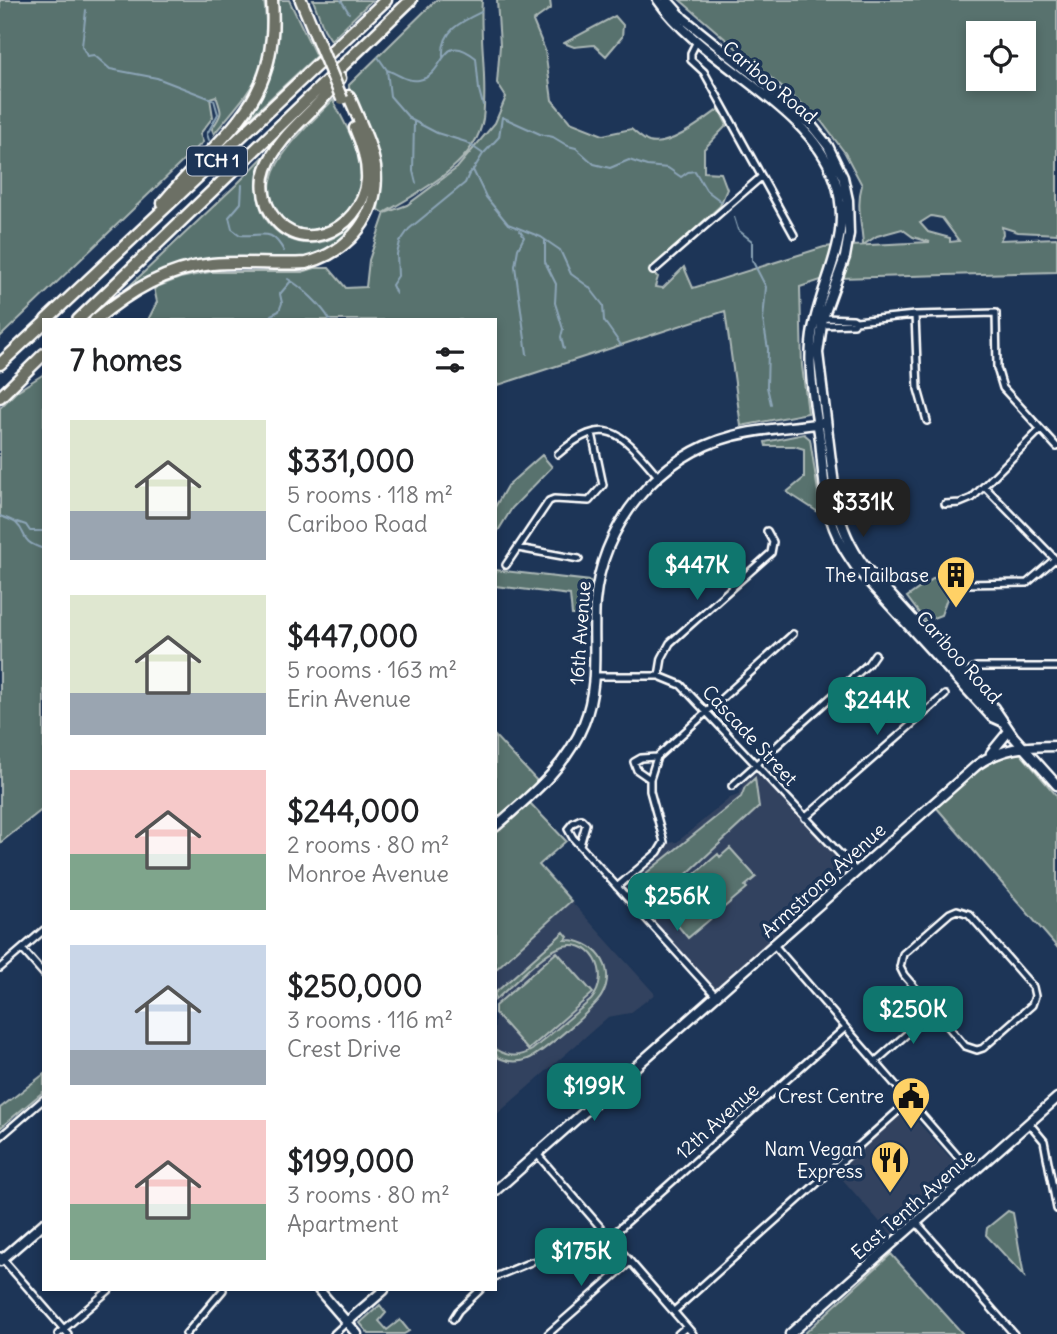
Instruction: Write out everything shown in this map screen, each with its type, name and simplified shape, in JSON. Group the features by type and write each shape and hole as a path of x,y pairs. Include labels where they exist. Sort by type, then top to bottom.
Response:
{"highway":[{"path":"142,230 176,187 238,120 259,90 273,43 272,0"},
{"path":"98,318 136,289 170,273 212,264 306,262 320,259 341,248 359,229 369,213 376,177 368,141 301,0"},
{"path":"308,0 318,32"},
{"name":"TCH 1","path":"48,318 386,0"},
{"name":"TCH 1","path":"80,318 411,0"},
{"path":"346,97 365,160 367,180 362,199 347,222 334,231 313,236 291,232 277,221 268,207 264,194 266,170 277,150 334,86 358,52"},
{"name":"TCH 1","path":"0,364 42,324"},
{"path":"0,397 42,356"},
{"path":"0,397 42,366"}],"street":[{"name":"Cariboo Road","path":"658,0 669,15 766,85 812,126 828,146 839,167 848,200 849,234 845,257 819,321 818,353 821,423 830,513 843,547 858,570 992,717 1001,721"},
{"name":"Cariboo Road","path":"667,0 700,37"},
{"path":"700,37 691,53 691,60 704,72 794,235"},
{"path":"653,271 761,177"},
{"path":"819,321 854,324 856,321 915,315 996,313 997,368 1000,382 1007,394 1057,447"},
{"path":"915,315 918,389 927,421"},
{"name":"Cariboo Road","path":"821,423 837,510 852,548 865,567 999,714 1009,731 1057,785"},
{"name":"16th Avenue","path":"497,825 544,784 568,754 584,723 595,676 595,603 604,559 625,516 658,476 688,455 720,440 744,433 821,423"},
{"path":"945,505 966,502 1040,430"},
{"path":"558,454 574,440 592,433 608,432 622,437 634,446 658,476"},
{"path":"506,565 549,501 589,501 603,485 592,433"},
{"path":"961,584 1027,583 1056,560 984,486"},
{"path":"659,676 662,658 670,643 771,553 773,541 767,531"},
{"path":"517,548 579,559"},
{"path":"617,887 658,852 664,842 652,802 650,779 657,757 793,634"},
{"path":"732,786 869,664 875,653"},
{"path":"963,674 976,667 1057,667"},
{"name":"Cascade Street","path":"595,676 659,676 681,685 856,871"},
{"path":"805,818 945,695"},
{"path":"988,757 1009,731"},
{"name":"Armstrong Avenue","path":"497,1189 988,757 1023,747 1057,746"},
{"path":"650,779 637,770 634,762 641,758 657,757"},
{"path":"580,845 716,996"},
{"path":"963,910 1033,986 1034,1001 983,1048 977,1050 965,1046 934,1010 902,973 900,960 950,913 963,910"},
{"path":"0,968 42,932"},
{"path":"774,945 972,1173"},
{"path":"22,949 42,972"},
{"path":"875,1062 934,1010"},
{"name":"12th Avenue","path":"610,1237 845,1028"},
{"name":"East Tenth Avenue","path":"790,1334 1057,1098"},
{"path":"0,1137 42,1101"},
{"path":"674,1311 908,1102"},
{"path":"1029,1123 1045,1145 1057,1209"},
{"path":"536,1154 693,1334"},
{"path":"916,1222 1014,1334"},
{"path":"42,1225 1,1258 66,1332"},
{"path":"497,1276 531,1262"},
{"path":"548,1334 630,1262"},
{"path":"58,1334 66,1332 108,1291"},
{"path":"186,1334 222,1291"},
{"path":"320,1291 358,1334"},
{"path":"334,1334 382,1291"},
{"path":"453,1319 479,1291"},
{"path":"678,1334 686,1326"}],"shaded area":[{"path":"756,773 847,866 848,872 765,947 719,986 714,987 626,890 626,885 663,852 667,843 677,842 730,798 738,795 744,782"},
{"path":"571,901 655,994 630,1013 608,1017 497,1114 497,968"},
{"name":"Crest Centre","path":"907,1110 964,1173 893,1237 836,1172"}],"green space":[{"path":"0,0 264,0 266,43 263,60 251,88 214,134 212,129 220,114 216,96 210,98 213,117 200,134 203,142 0,337"},
{"path":"277,0 289,0 316,56 243,124 260,95 272,65 278,34"},
{"path":"313,0 372,0 331,40"},
{"path":"436,0 482,0 485,89 483,119 470,150 458,163 429,186 384,213 378,209 380,178 374,148 349,91 349,85"},
{"path":"497,0 550,0 551,8 533,21 545,50 552,100 570,122 603,135 631,129 649,142 666,141 686,132 719,109 727,125 704,149 704,172 721,173 727,189 720,206 649,271 658,277 655,287 663,288 684,267 693,288 824,247 835,246 824,279 800,287 802,366 808,413 741,426 725,311 497,385 497,318 149,318 157,302 154,288 180,278 210,272 302,272 329,268 346,288 366,287 369,260 385,213 407,205 457,168 495,123 506,97 497,83 500,45"},
{"path":"680,0 1057,0 1057,234 1018,232 1002,227 1000,240 1057,238 1057,272 840,278 850,246 930,242 913,237 902,229 877,236 863,245 859,207 862,185 845,153 821,121","holes":["931,216 942,218 959,241 950,242 950,238 928,232 920,223"]},
{"path":"615,16 623,25 622,37 606,56 594,45 574,47 564,43"},
{"path":"333,100 357,152 361,170 359,191 351,210 336,225 316,233 306,233 288,225 275,209 270,190 271,180 288,147"},
{"path":"275,145 260,176 260,204 271,225 289,239 312,243 336,237 357,217 371,182 371,199 361,221 337,248 308,260 243,262 152,277 121,294 236,185"},
{"path":"42,375 42,810 0,843 0,408 17,391"},
{"path":"804,434 810,439 820,505 818,512 787,492 804,478 804,449 794,446 766,446 765,442"},
{"path":"542,455 552,467 512,508 497,533 497,504 507,486"},
{"path":"497,570 590,581 586,615 572,615 570,595 497,586"},
{"path":"937,576 949,593 941,615 925,621 907,597"},
{"path":"497,738 538,782 497,818"},
{"path":"1014,753 1021,754 1057,796 1057,947 936,807 987,764"},
{"path":"755,778 759,807 649,909 630,886 741,797 745,787"},
{"path":"530,803 566,841 539,865 571,901 497,968 497,832"},
{"path":"730,848 756,877 745,886 747,888 688,938 660,904 718,854 720,857"},
{"path":"564,932 568,937 565,940 585,944 594,950 605,965 607,974 606,985 598,1001 556,1040 528,1059 516,1061 497,1057 497,1050 514,1056 532,1050 591,1000 600,979 599,968 589,951 570,945 558,948 543,957 497,998 497,991"},
{"path":"557,952 593,993 528,1050 497,1015 497,1004"},
{"path":"42,1076 42,1093 0,1128 0,1108"},
{"path":"1008,1211 1013,1213 1024,1276 986,1235 987,1228"},
{"path":"891,1254 963,1334 804,1334"},
{"path":"380,1305 386,1313 379,1321 387,1330 400,1320 409,1331 404,1334 369,1334 360,1323"}],"waterway":[{"path":"341,0 349,13"},
{"path":"86,10 82,46 87,56 94,55 110,69 157,78 214,100 218,114 207,134 209,140"},
{"path":"443,57 445,40 453,29 481,12"},
{"path":"387,70 407,79 419,80 435,70 449,51 455,48 464,50 476,58 483,105"},
{"path":"378,57 387,70 390,96 410,119 437,133 466,142 482,153"},
{"path":"621,345 604,321 603,305 589,287 571,274 560,250 541,237 508,224 486,197 473,170 499,137 502,117 576,148 594,164 610,168 629,160 647,166 668,168 681,177 695,171 706,190 722,202"},
{"path":"414,122 413,171 416,183"},
{"path":"396,294 392,285 398,276 397,254 400,242 409,229 465,183 473,170"},
{"path":"242,185 241,203 229,217 232,229 240,235 270,235 284,251"},
{"path":"734,217 738,230 752,241 752,260 766,287 763,320 768,349 767,387 771,404"},
{"path":"520,231 524,237 518,249 515,266 527,354"},
{"path":"545,240 545,262 556,284 555,303 563,329 561,337 564,349"},
{"path":"288,279 311,297 329,318"},
{"path":"269,318 279,311 282,303 280,294 291,281"},
{"path":"0,516 16,523 30,543 42,548"},
{"path":"17,522 26,525 30,531 42,531"}],"place":[{"name":"The Tailbase","path":"956,609"},
{"name":"Crest Centre","path":"911,1130"},
{"name":"Nam Vegan Express","path":"890,1194"}]}
